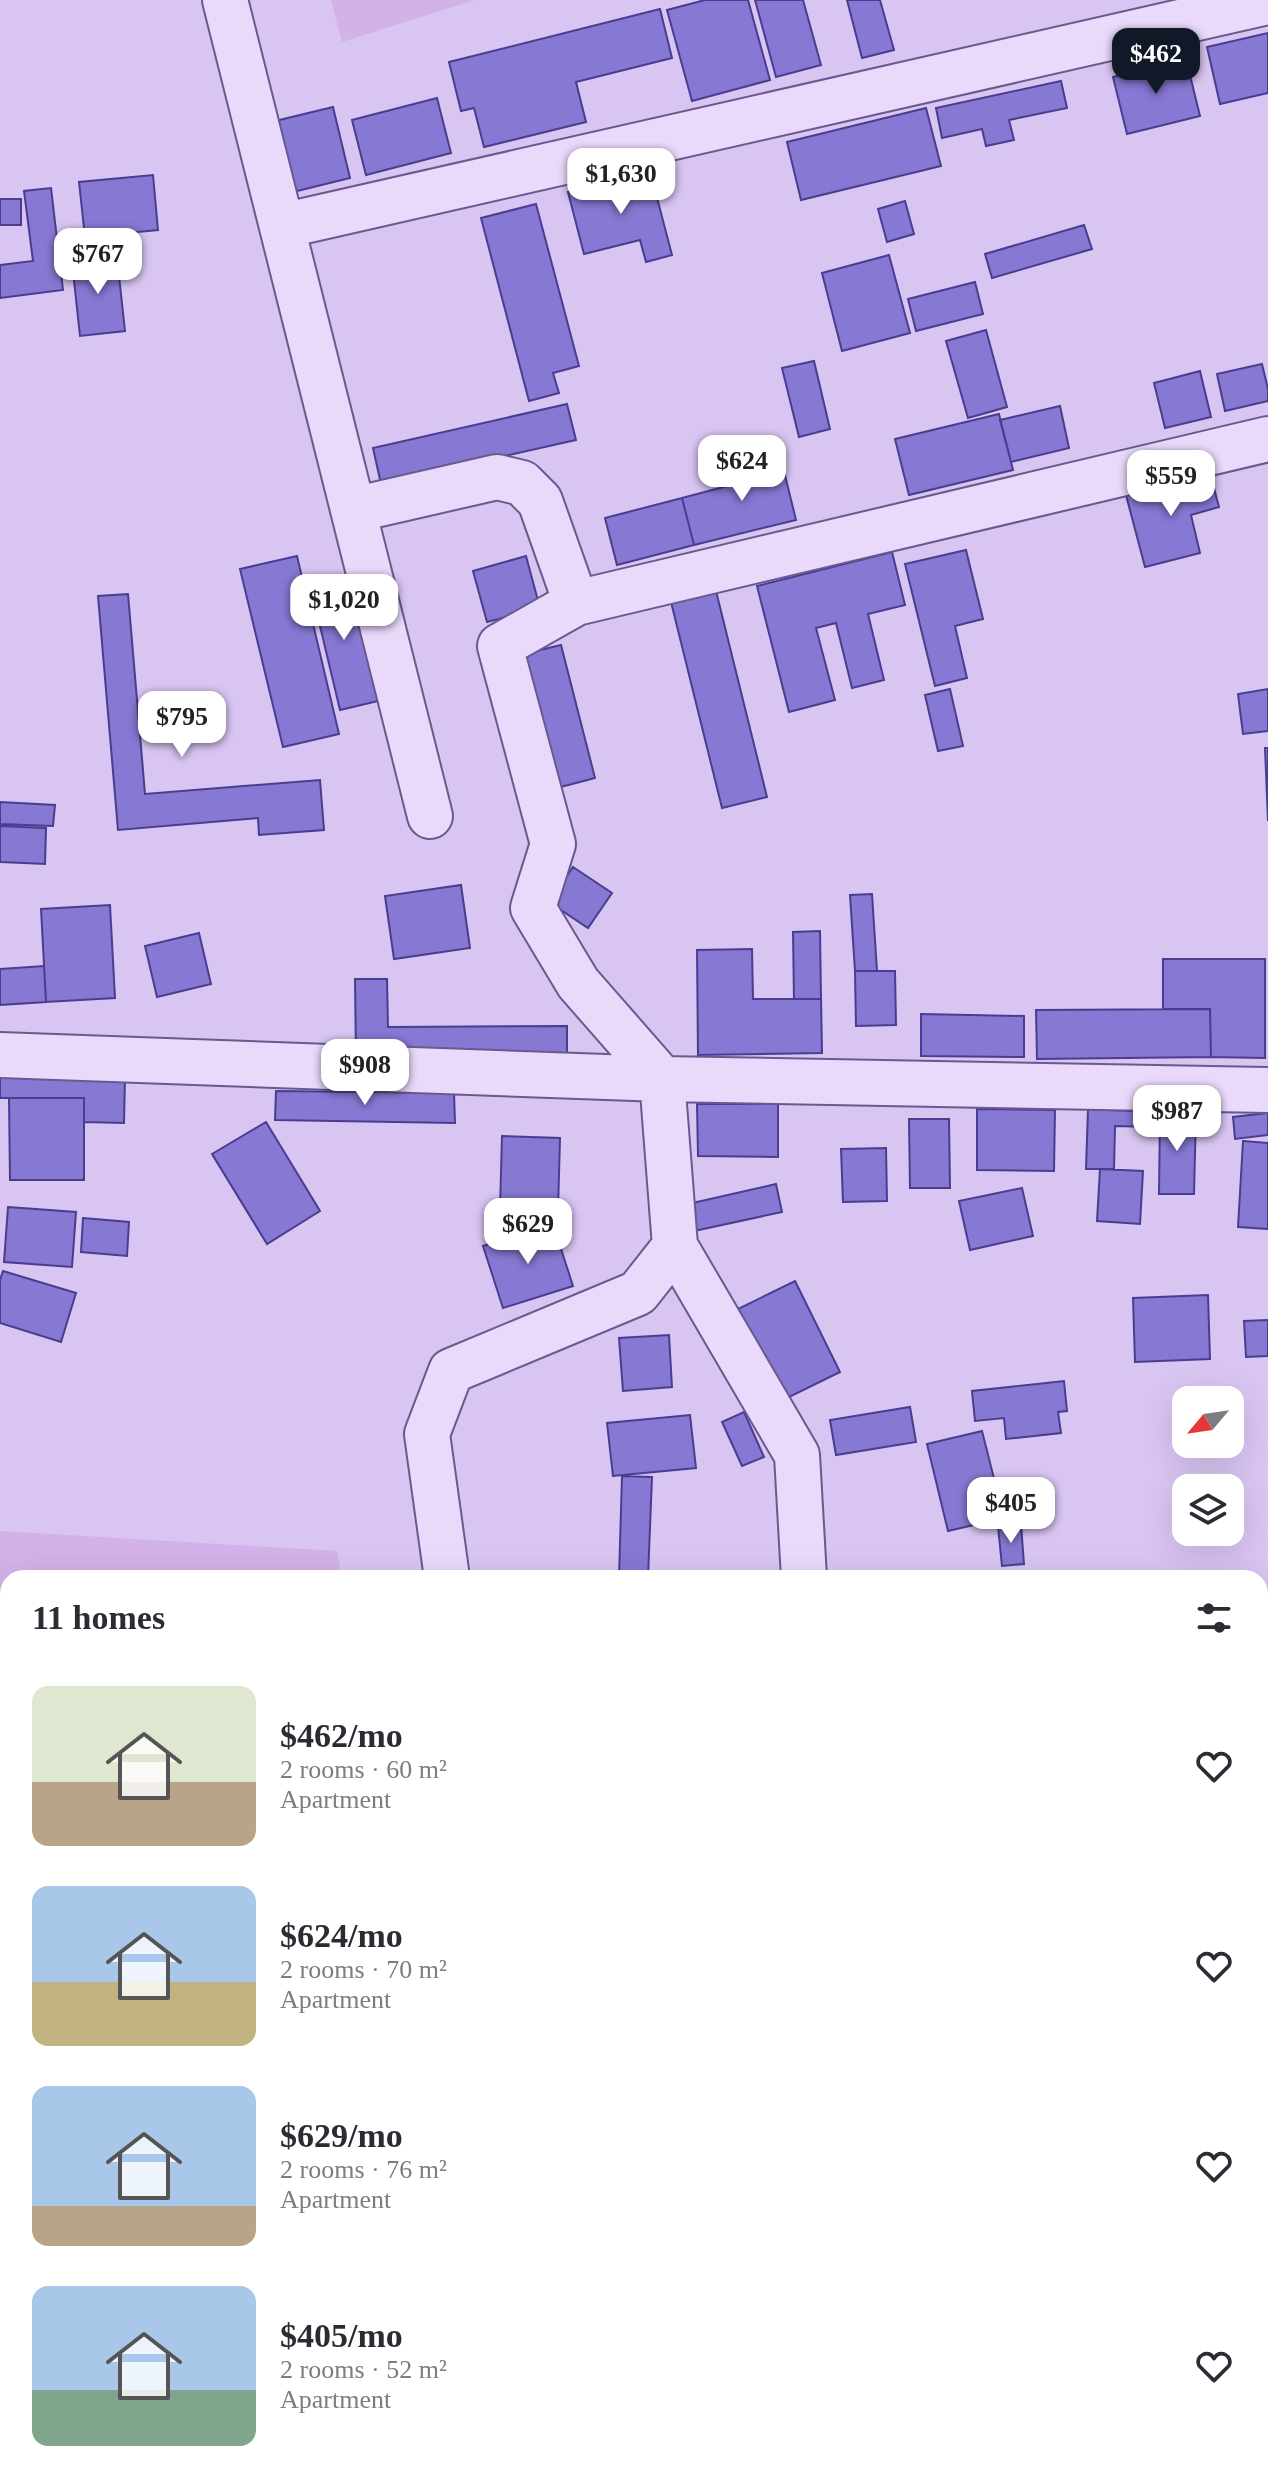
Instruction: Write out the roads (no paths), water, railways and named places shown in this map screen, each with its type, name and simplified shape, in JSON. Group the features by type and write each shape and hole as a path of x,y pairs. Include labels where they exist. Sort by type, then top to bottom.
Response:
{"street":[{"path":"225,0 430,816"},
{"path":"282,226 1268,2"},
{"path":"804,1570 797,1455 675,1246 662,1079 578,983 533,908 553,844 500,646 576,603 1268,439"},
{"path":"353,510 497,477 522,483 540,501 576,603"},
{"path":"0,1055 662,1079 1268,1090"},
{"path":"446,1570 427,1434 451,1371 638,1293 675,1246"}]}
